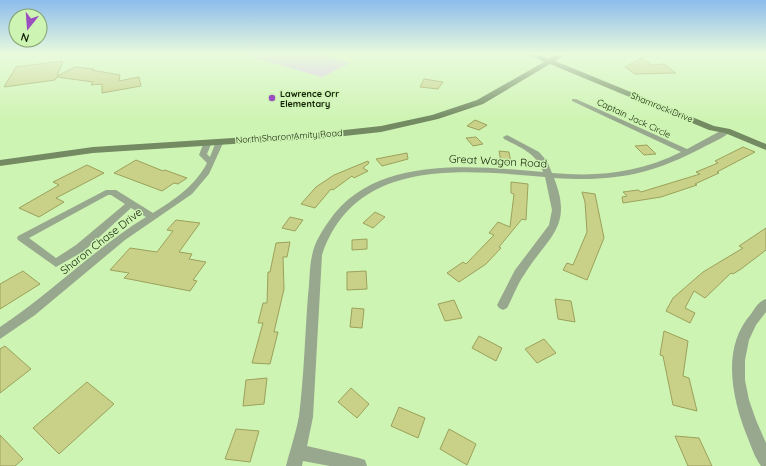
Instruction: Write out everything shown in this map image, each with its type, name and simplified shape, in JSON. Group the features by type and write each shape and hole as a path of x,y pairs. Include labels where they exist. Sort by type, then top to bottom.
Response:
{"main road":[{"name":"North Sharon Amity Road","path":"0,156 102,142 283,131 376,122 427,112 460,101 484,91 512,76"},
{"name":"North Sharon Amity Road","path":"0,163 93,150 340,133 412,123 480,102 519,76"},
{"name":"Shamrock Drive","path":"594,76 722,126 726,131 766,147"},
{"path":"208,142 227,137 283,131"}],"street":[{"name":"Captain Jack Circle","path":"574,100 687,152"},
{"name":"Great Wagon Road","path":"296,459 306,417 317,255 323,237 331,222 352,201 372,188 395,178 420,172 464,169 549,176 601,177 637,173 666,163 726,131"},
{"path":"503,305 519,274 554,226 557,210 546,166 540,158 507,137"},
{"name":"Sharon Chase Drive","path":"0,334 19,322 120,239 151,216 180,198 197,184 207,172 220,141"},
{"path":"208,142 203,155 211,162"},
{"path":"131,204 80,248 56,263 22,238 106,193 113,192 151,216"},
{"path":"766,304 757,312 744,332 739,349 738,371 745,411 757,443 766,460"},
{"path":"296,459 326,457 359,466"}],"building":[{"path":"11,76 120,76 119,81 139,77 141,86 102,93 102,84 91,85 93,82 57,77 55,80 4,87"},
{"path":"424,79 443,82 438,89 420,87"},
{"path":"475,120 487,125 479,130 467,126"},
{"path":"476,137 483,144 473,146 466,138"},
{"path":"647,145 656,154 644,155 635,146"},
{"path":"743,147 755,152 717,172 719,173 695,184 697,185 661,197 623,203 622,197 627,196 623,192 638,190 641,192 700,174 696,172 718,163 715,161"},
{"path":"499,151 509,152 511,163 501,162"},
{"path":"407,153 408,159 382,166 376,159"},
{"path":"136,160 163,171 165,170 187,178 178,184 174,183 162,191 114,173"},
{"path":"368,161 369,163 363,168 368,171 354,178 352,176 333,190 331,189 315,208 301,204 316,187 334,175"},
{"path":"87,165 104,173 56,198 64,202 39,217 19,208 59,185 53,182"},
{"path":"511,182 528,184 526,220 522,219 499,247 501,248 486,264 459,282 447,273 463,262 466,264 494,235 489,233 498,222 510,227 514,194 511,193"},
{"path":"582,192 595,194 604,238 587,280 563,270 567,263 573,265 587,232 585,202"},
{"path":"375,212 385,217 373,228 363,223"},
{"path":"290,217 303,220 295,231 282,228"},
{"path":"176,220 200,223 179,252 192,254 189,259 206,262 193,280 197,281 190,291 124,278 129,273 110,270 130,248 157,252 173,231 167,230"},
{"path":"766,228 766,250 741,269 733,274 731,273 705,298 694,291 685,308 695,313 690,323 666,311 673,298 703,272 743,248 739,246"},
{"path":"367,239 367,249 352,250 352,240"},
{"path":"290,242 287,257 283,257 284,289 274,332 278,332 270,364 252,363 263,323 258,323 263,303 267,303 268,272 270,272 276,243"},
{"path":"23,271 40,284 0,309 0,284"},
{"path":"366,271 367,289 347,290 347,272"},
{"path":"555,299 571,301 575,322 558,319"},
{"path":"454,300 462,318 445,321 438,304"},
{"path":"352,308 364,309 362,328 350,327"},
{"path":"664,331 688,341 683,376 689,378 697,411 673,405 663,356 660,355"},
{"path":"479,336 502,348 496,361 472,348"},
{"path":"544,339 556,353 537,363 525,349"},
{"path":"5,346 31,369 0,393 0,349"},
{"path":"267,378 264,404 243,406 246,380"},
{"path":"87,382 114,404 59,454 33,428"},
{"path":"351,388 369,404 357,418 338,402"},
{"path":"399,407 425,418 418,438 391,426"},
{"path":"236,429 259,431 250,462 225,459"},
{"path":"449,429 476,444 467,465 440,449"},
{"path":"0,435 23,459 15,466 0,466"},
{"path":"675,436 699,438 712,466 688,466"}],"place":[{"name":"Lawrence Orr Elementary","path":"272,98"}]}
